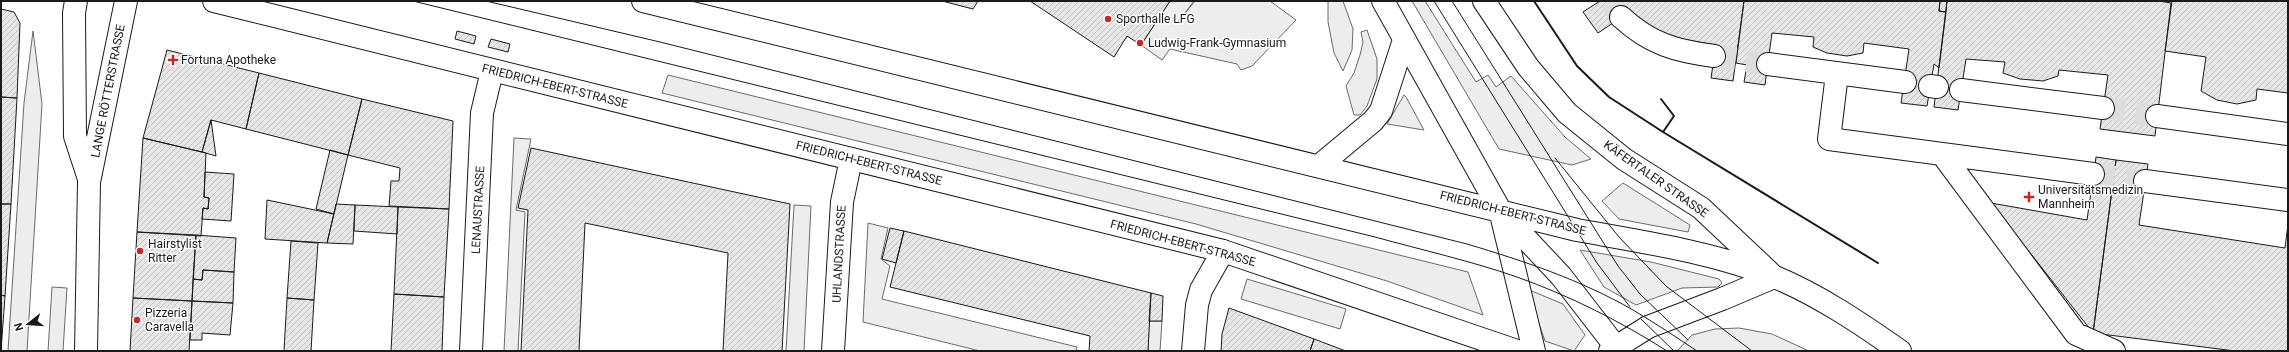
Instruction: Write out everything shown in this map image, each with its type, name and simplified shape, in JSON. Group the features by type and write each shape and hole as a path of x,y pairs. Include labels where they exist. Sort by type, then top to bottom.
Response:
{"main road":[{"name":"LANGE RÖTTERSTRASSE","path":"76,1 74,13 76,136 90,182"},
{"name":"LANGE RÖTTERSTRASSE","path":"86,351 90,182 126,1"},
{"name":"FRIEDRICH-EBERT-STRASSE","path":"214,1 1222,251 1518,351"},
{"name":"FRIEDRICH-EBERT-STRASSE","path":"643,1 1577,230 1708,256 1774,277 1808,292 1853,317 1900,351"},
{"path":"1383,1 1500,210 1561,276 1615,349 1648,327 1722,299 1774,277"},
{"name":"KÄFERTALER STRASSE","path":"1484,1 1528,67 1567,112 1624,159 1701,208 1774,277"},
{"path":"1621,17 1644,37 1670,48 1714,56"},
{"path":"1319,166 1373,121 1381,111 1404,40"},
{"path":"1768,64 1905,82"},
{"name":"LENAUSTRASSE","path":"471,351 482,113 492,70"},
{"path":"1837,74 1829,139 2093,174"},
{"path":"1961,90 2103,108"},
{"path":"2157,116 2288,134"},
{"path":"1942,154 2076,334 2114,351"},
{"name":"UHLANDSTRASSE","path":"833,351 842,202 851,159"},
{"path":"2145,181 2288,200"},
{"path":"1500,210 1534,351"},
{"path":"1193,351 1197,306 1201,290 1222,251"}],"shaded area":[{"path":"1170,1 1194,1 1178,22 1195,1 1270,1 1296,20 1252,66 1241,70 1237,64 1170,49 1162,60 1141,45"},
{"path":"1328,1 1343,1 1353,29 1352,50 1343,71 1334,53 1328,22"},
{"path":"1412,1 1425,1 1476,82 1488,75 1496,87 1511,76 1565,137 1591,159 1572,165 1499,149"},
{"path":"1367,30 1377,59 1377,79 1367,106 1360,115 1354,115 1346,86 1354,73 1360,55 1363,42 1361,32"},
{"path":"33,31 42,104 27,351 8,351 24,103"},
{"path":"668,75 1468,272 1483,315 1387,281 1196,224 662,93"},
{"path":"1404,95 1406,97 1424,130 1387,124"},
{"path":"514,138 531,139 516,210 525,212 518,351 504,351"},
{"path":"1623,183 1690,225 1688,232 1619,219 1602,201"},
{"path":"794,205 811,206 804,351 786,351"},
{"path":"868,223 888,228 881,259 890,266 882,299 1077,347 1076,351 980,351 863,322"},
{"path":"1580,250 1651,262 1719,279 1722,283 1718,287 1682,288 1636,305 1604,287"},
{"path":"1247,279 1346,309 1340,329 1241,299"},
{"path":"52,287 67,288 63,351 48,351"},
{"path":"1527,289 1563,304 1585,335 1574,351 1545,341"},
{"path":"1149,321 1162,321 1160,351 1148,351"},
{"path":"1739,328 1772,334 1809,351 1677,351 1692,335 1715,329"}],"building":[{"path":"942,1 978,1 973,9"},
{"name":"Sporthalle LFG","path":"1030,1 1170,1 1141,45 1127,36 1114,57"},
{"path":"1600,1 1744,1 1733,81 1711,78 1716,45 1656,35 1640,24 1631,11 1598,33 1583,12"},
{"path":"1744,1 1940,1 1939,11 1946,12 1939,68 1934,64 1927,106 1901,103 1909,49 1864,43 1863,53 1847,56 1827,53 1813,47 1814,37 1772,33 1765,85 1744,82 1747,65 1736,63"},
{"path":"1940,1 1947,1 1946,12 1939,11"},
{"path":"1947,1 2159,1 2171,3 2155,136 2100,129 2108,75 2059,70 2058,76 2043,81 2020,79 2003,73 2005,62 1966,59 1958,110 1934,107"},
{"path":"2172,1 2288,1 2288,93 2257,89 2256,100 2237,104 2217,100 2201,91 2206,57 2165,51"},
{"path":"1,9 14,12 20,23 17,98 1,97"},
{"path":"457,31 476,36 474,44 455,39"},
{"path":"491,39 510,44 508,52 488,47"},
{"path":"167,50 259,73 246,129 211,120 202,152 143,138"},
{"path":"259,73 362,99 348,155 246,129"},
{"path":"1,97 17,98 11,204 1,204"},
{"path":"362,99 453,121 449,209 389,206 391,181 399,181 400,168 348,155"},
{"path":"211,120 216,156 202,152"},
{"path":"143,138 206,153 204,197 209,198 208,209 203,208 201,236 137,232"},
{"path":"531,148 790,204 782,351 723,351 728,253 585,223 579,351 521,351 528,210 518,208"},
{"path":"330,150 348,155 334,214 316,209"},
{"path":"2096,157 2116,160 2093,333 1991,203 2087,220"},
{"path":"2116,160 2148,164 2139,225 2285,248 2288,224 2288,351 2235,351 2093,333"},
{"path":"205,172 234,174 231,221 202,219 203,208 208,209 209,198 204,197"},
{"path":"267,200 334,214 327,243 265,239"},
{"path":"1,204 11,204 5,296 1,295"},
{"path":"336,204 355,205 353,244 327,243"},
{"path":"355,205 398,207 397,234 354,231"},
{"path":"398,207 449,209 444,297 394,294"},
{"path":"890,228 904,231 896,263 882,259"},
{"path":"904,231 1151,293 1148,351 1089,351 1090,336 890,287"},
{"path":"137,232 196,235 192,301 133,298"},
{"path":"196,235 236,238 234,272 203,270 202,280 193,279"},
{"path":"291,241 318,243 314,300 287,298"},
{"path":"203,270 234,272 233,303 192,301 193,279 202,280"},
{"path":"1151,293 1163,296 1162,321 1149,321"},
{"path":"394,294 444,297 442,351 391,351"},
{"path":"1,295 5,296 1,351"},
{"path":"133,298 192,301 189,351 130,351"},
{"path":"287,298 314,300 311,351 284,351"},
{"path":"192,301 233,303 230,335 202,333 202,340 190,340"},
{"path":"1229,308 1314,339 1310,351 1221,351 1222,334"},
{"path":"1314,339 1343,350 1347,351 1310,351"}],"tunnel":[{"path":"1610,1 1621,17"},
{"path":"1714,56 1768,64"},
{"path":"2103,108 2157,116"},
{"path":"2093,174 2145,181"}],"tram line":[{"path":"413,1 1375,237 1500,271 1556,292 1613,319 1667,351"},
{"path":"486,1 660,42 1467,244 1531,264 1593,289 1633,310 1697,351"},
{"path":"1434,1 1597,263 1630,307"},
{"path":"1452,1 1618,266 1640,294 1688,340"},
{"path":"1555,158 1619,237 1666,286 1752,351"},
{"path":"1641,319 1674,351"}],"wall":[{"path":"1534,1 1577,66 1609,97 1663,132 1878,263"},
{"path":"1661,99 1674,116 1663,132"}],"place":[{"name":"Sporthalle LFG","path":"1108,19"},
{"name":"Ludwig-Frank-Gymnasium","path":"1140,43"},
{"name":"Fortuna Apotheke","path":"173,60"},
{"name":"Universitätsmedizin Mannheim","path":"2029,197"},
{"name":"Hairstylist Ritter","path":"140,251"},
{"name":"Pizzeria Caravella","path":"137,320"}]}
